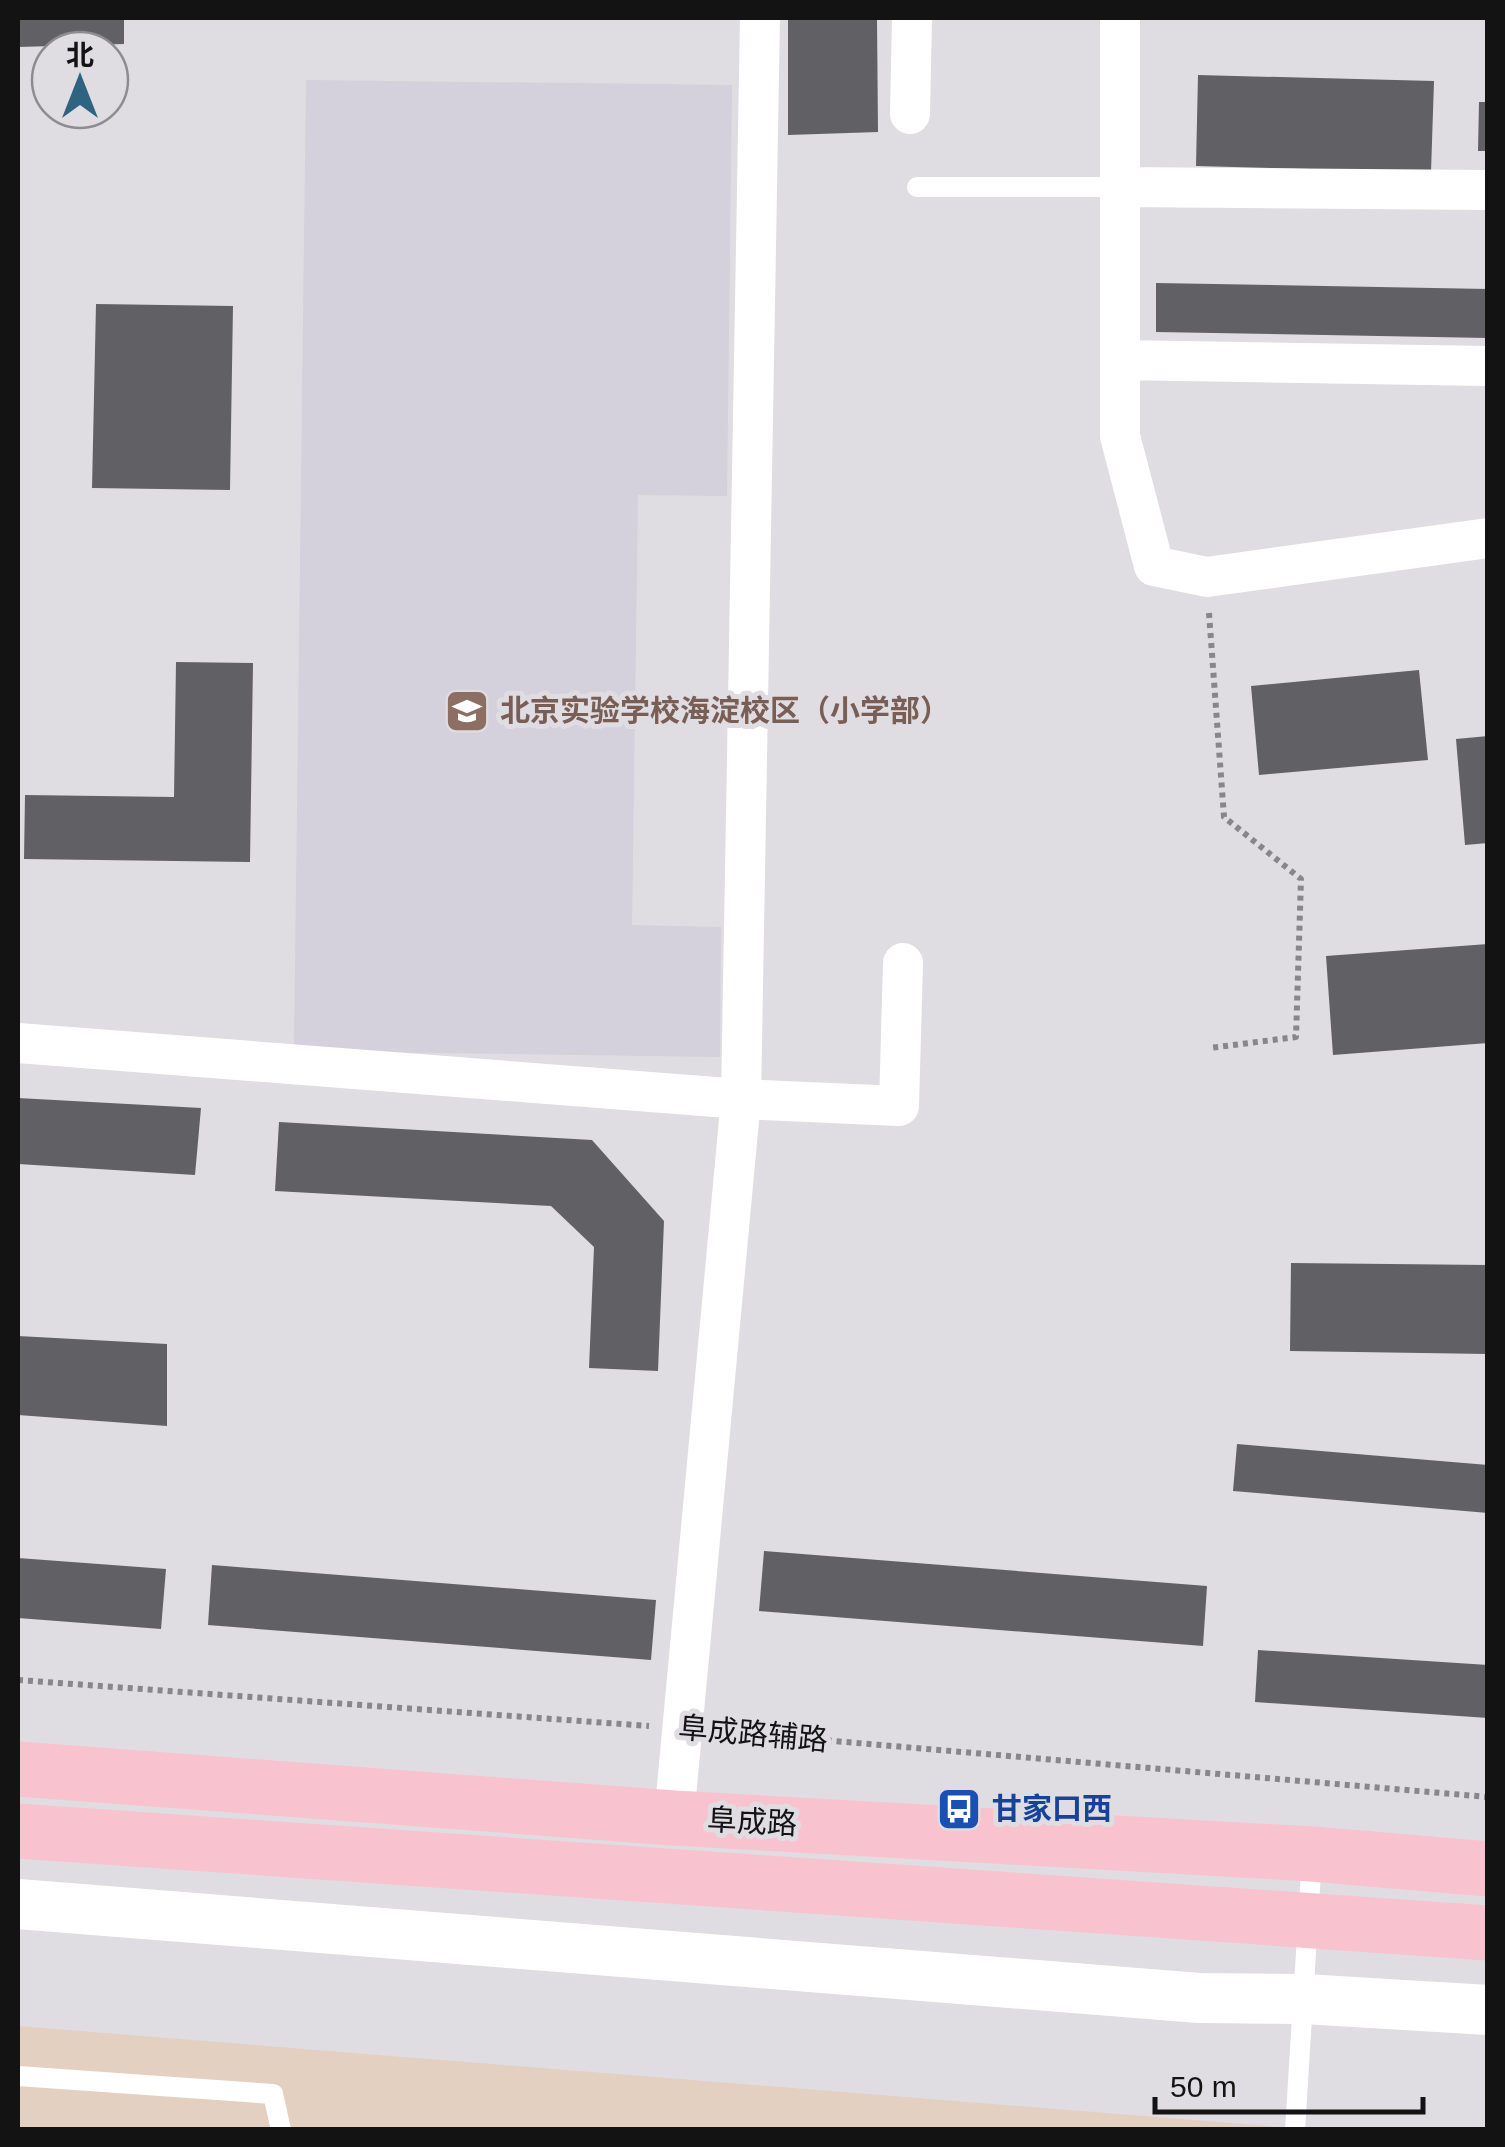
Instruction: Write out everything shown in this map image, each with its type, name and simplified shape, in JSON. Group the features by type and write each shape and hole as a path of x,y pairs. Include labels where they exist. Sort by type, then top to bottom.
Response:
{"highway":[{"name":"阜成路","path":"18,1768 674,1818 1312,1854 1488,1869"},
{"name":"阜成路","path":"18,1831 1488,1933"}],"street":[{"path":"674,1818 741,1099 760,18"},
{"path":"910,114 912,18"},
{"path":"1120,18 1120,436 1154,566 1207,577 1488,538"},
{"path":"1120,187 1488,190"},
{"path":"1120,360 1488,366"},
{"path":"18,1043 741,1099 899,1106 904,963"},
{"path":"18,1904 1200,1998 1304,1999 1488,2010"}],"lane":[{"path":"917,187 1120,187"},
{"path":"1295,2130 1312,1854"},
{"path":"18,2076 273,2094 282,2130"}],"path":[{"path":"1207,577 1224,817 1301,880 1296,1037 1210,1048"},
{"name":"阜成路辅路","path":"18,1680 685,1728 1488,1797"}],"shaded area":[{"name":"北京实验学校海淀校区（小学部）","path":"306,80 732,85 727,496 638,495 632,925 721,927 720,1057 294,1051"},
{"path":"18,2026 1305,2129 18,2129"}],"building":[{"path":"18,18 124,18 124,30 30,30 30,47 18,47"},
{"path":"788,18 877,18 878,132 788,135"},
{"path":"1198,75 1434,81 1431,172 1196,166"},
{"path":"1479,102 1488,102 1488,151 1478,151"},
{"path":"1156,283 1488,289 1488,338 1156,332"},
{"path":"96,304 233,306 230,490 92,488"},
{"path":"176,662 253,663 250,862 24,859 25,795 174,797"},
{"path":"1419,670 1428,760 1259,775 1251,686"},
{"path":"1488,736 1488,843 1465,845 1456,739"},
{"path":"1488,944 1488,1043 1333,1055 1326,956"},
{"path":"18,1098 201,1108 195,1175 18,1164"},
{"path":"279,1122 592,1140 664,1221 658,1371 589,1368 594,1247 551,1206 275,1191"},
{"path":"1291,1263 1488,1265 1488,1354 1290,1351"},
{"path":"18,1336 167,1344 167,1426 18,1415"},
{"path":"1237,1444 1488,1465 1488,1513 1233,1491"},
{"path":"764,1551 1207,1586 1203,1646 759,1611"},
{"path":"18,1558 166,1569 161,1629 18,1618"},
{"path":"212,1565 656,1600 651,1660 208,1625"},
{"path":"1258,1650 1488,1665 1488,1718 1255,1702"}],"place":[{"name":"北京实验学校海淀校区（小学部）","path":"467,711"},
{"name":"甘家口西","path":"959,1809"}]}
